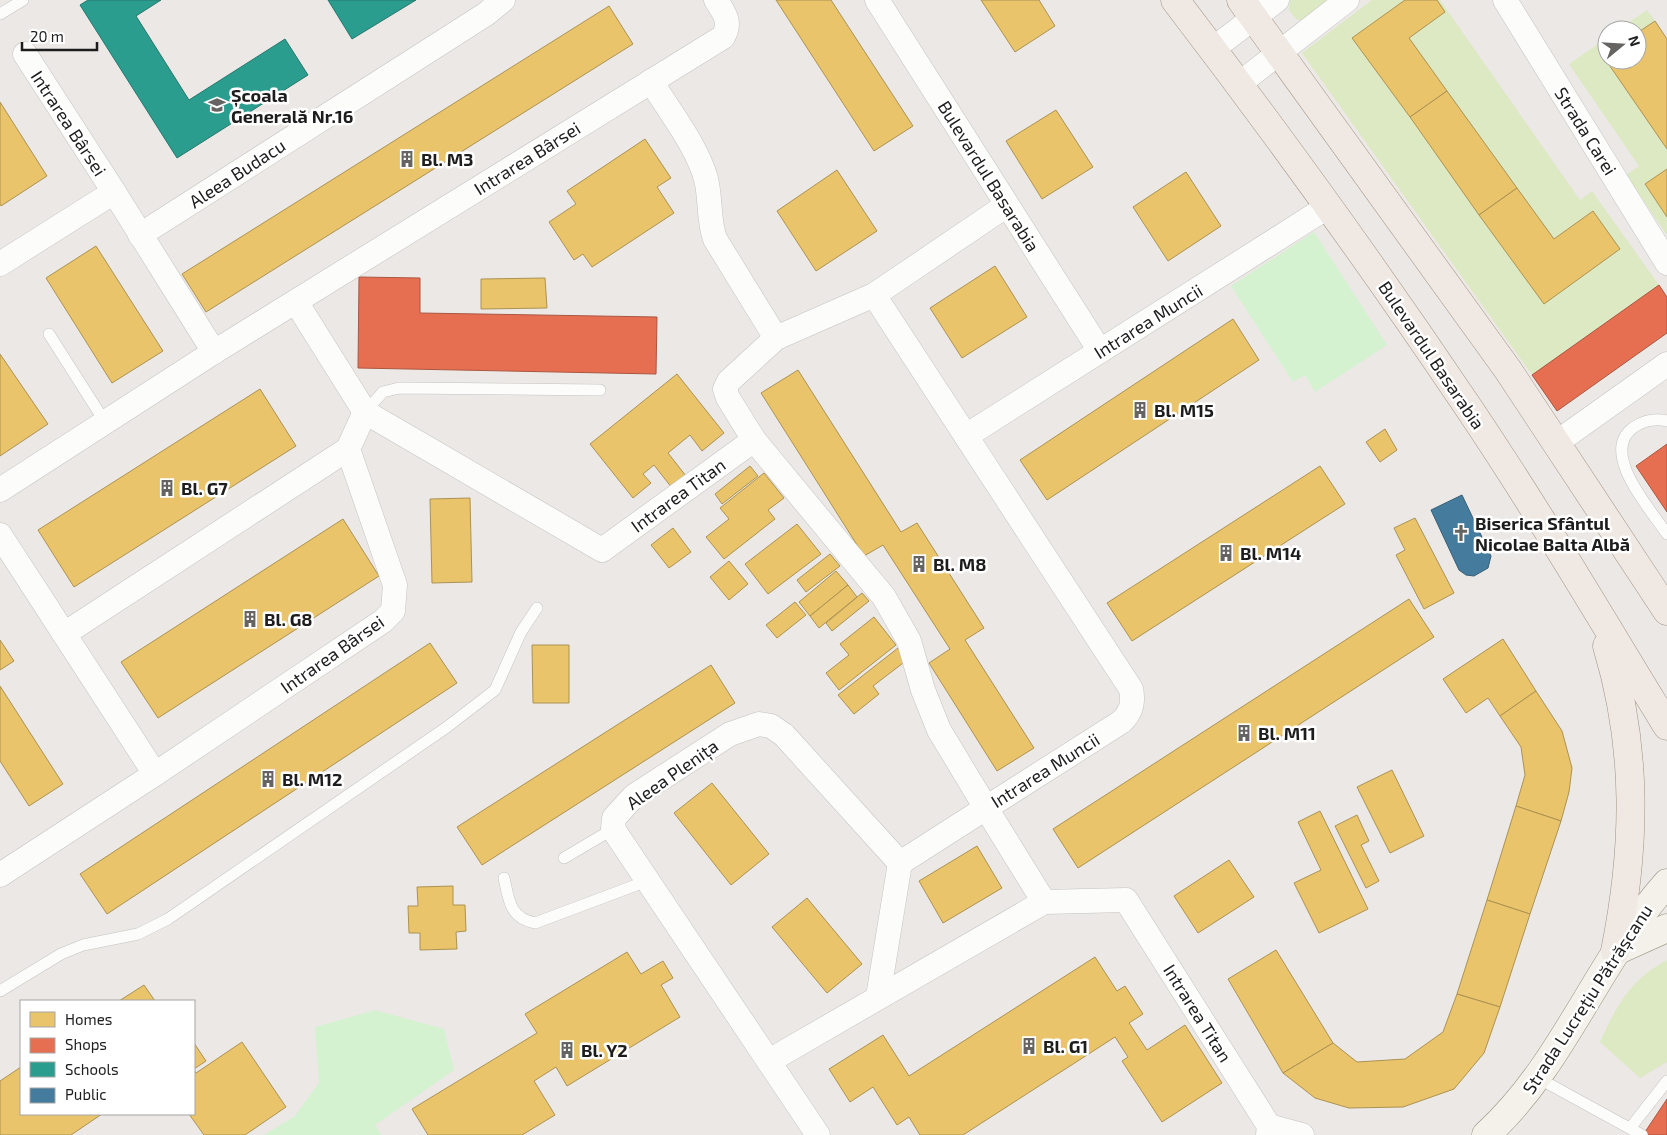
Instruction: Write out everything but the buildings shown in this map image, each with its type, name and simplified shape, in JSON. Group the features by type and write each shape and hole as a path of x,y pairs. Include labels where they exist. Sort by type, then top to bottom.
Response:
{"main road":[{"name":"Bulevardul Basarabia","path":"1175,0 1330,206 1466,404 1667,726"},
{"path":"1248,9 1508,370 1667,611"},
{"path":"1646,577 1667,599"},
{"path":"1598,613 1619,691 1629,760 1629,871 1615,951"},
{"name":"Strada Lucrețiu Pătrășcanu","path":"1486,1135 1515,1106 1538,1078 1583,1009 1615,951 1667,883"},
{"path":"1615,951 1667,928"}],"street":[{"name":"Intrarea Bârsei","path":"0,490 214,352 723,37 728,29 727,18 716,0"},
{"name":"Bulevardul Basarabia","path":"877,0 1100,351"},
{"path":"1213,49 1248,9 1277,0"},
{"path":"1239,84 1347,0"},
{"name":"Strada Carei","path":"1505,0 1667,263"},
{"name":"Aleea Budacu","path":"140,235 489,5"},
{"name":"Intrarea Bârsei","path":"25,54 214,352"},
{"path":"651,81 701,164 706,181 710,225 715,239 776,338"},
{"name":"Intrarea Bârsei","path":"0,264 114,192"},
{"path":"874,295 1007,205"},
{"name":"Intrarea Muncii","path":"966,436 1330,206"},
{"name":"Intrarea Muncii","path":"874,295 1131,689 1133,698 1132,707 1121,722 986,808 949,747 929,709 909,641 900,623 872,582 754,440 728,398 725,389 729,381 776,338 874,295"},
{"path":"64,634 348,449 365,412 296,302"},
{"path":"1556,443 1667,364"},
{"name":"Intrarea Titan","path":"365,412 602,550 754,440"},
{"name":"Intrarea Bârsei","path":"0,875 384,621 393,611 395,585 348,449"},
{"path":"0,535 155,774"},
{"name":"Aleea Plenița","path":"612,829 614,818 634,796 730,734 759,724 771,726 784,735 900,863"},
{"path":"769,1061 1044,902 986,808 900,863 878,997"},
{"path":"612,829 818,1135"},
{"name":"Intrarea Titan","path":"1044,902 1126,900 1268,1130 1302,1135"}],"lane":[{"path":"0,14 23,0"},
{"path":"49,334 105,422"},
{"path":"365,412 383,392 399,388 600,390"},
{"path":"1667,421 1656,418 1641,422 1631,429 1623,441 1621,454 1626,474 1667,534"},
{"path":"0,991 61,954 83,945 138,934 168,919 447,727 495,690 520,632 537,608"},
{"path":"564,858 612,829"},
{"path":"504,878 514,913 524,921 535,923 647,881"},
{"path":"1538,1078 1631,1127 1642,1135"},
{"path":"1631,1127 1667,1081"}],"green space":[{"path":"1290,0 1335,0 1303,21 1296,19 1289,10"},
{"path":"1372,0 1440,0 1580,200 1592,191 1659,285 1532,375 1302,53"},
{"path":"1647,10 1655,21 1647,26 1647,20 1632,20"},
{"path":"1597,45 1597,70 1613,70 1667,149 1667,169 1645,185 1667,217 1667,235 1626,175 1639,166 1569,64"},
{"path":"1314,232 1387,345 1315,392 1305,375 1293,382 1231,286"},
{"path":"1667,960 1667,1062 1640,1078 1600,1042 1612,1016 1634,985 1643,976"},
{"path":"375,1010 444,1029 454,1070 375,1125 381,1135 264,1135 295,1116 319,1083 315,1027"}],"place":[{"name":"Școala Generală Nr.16","path":"217,105"},
{"name":"Bl. M3","path":"407,159"},
{"name":"Bl. M15","path":"1140,410"},
{"name":"Bl. G7","path":"167,488"},
{"name":"Biserica Sfântul Nicolae Balta Albă","path":"1461,533"},
{"name":"Bl. M14","path":"1226,553"},
{"name":"Bl. M8","path":"919,564"},
{"name":"Bl. G8","path":"250,619"},
{"name":"Bl. M11","path":"1244,733"},
{"name":"Bl. M12","path":"268,779"},
{"name":"Bl. G1","path":"1029,1046"},
{"name":"Bl. Y2","path":"567,1050"}]}
